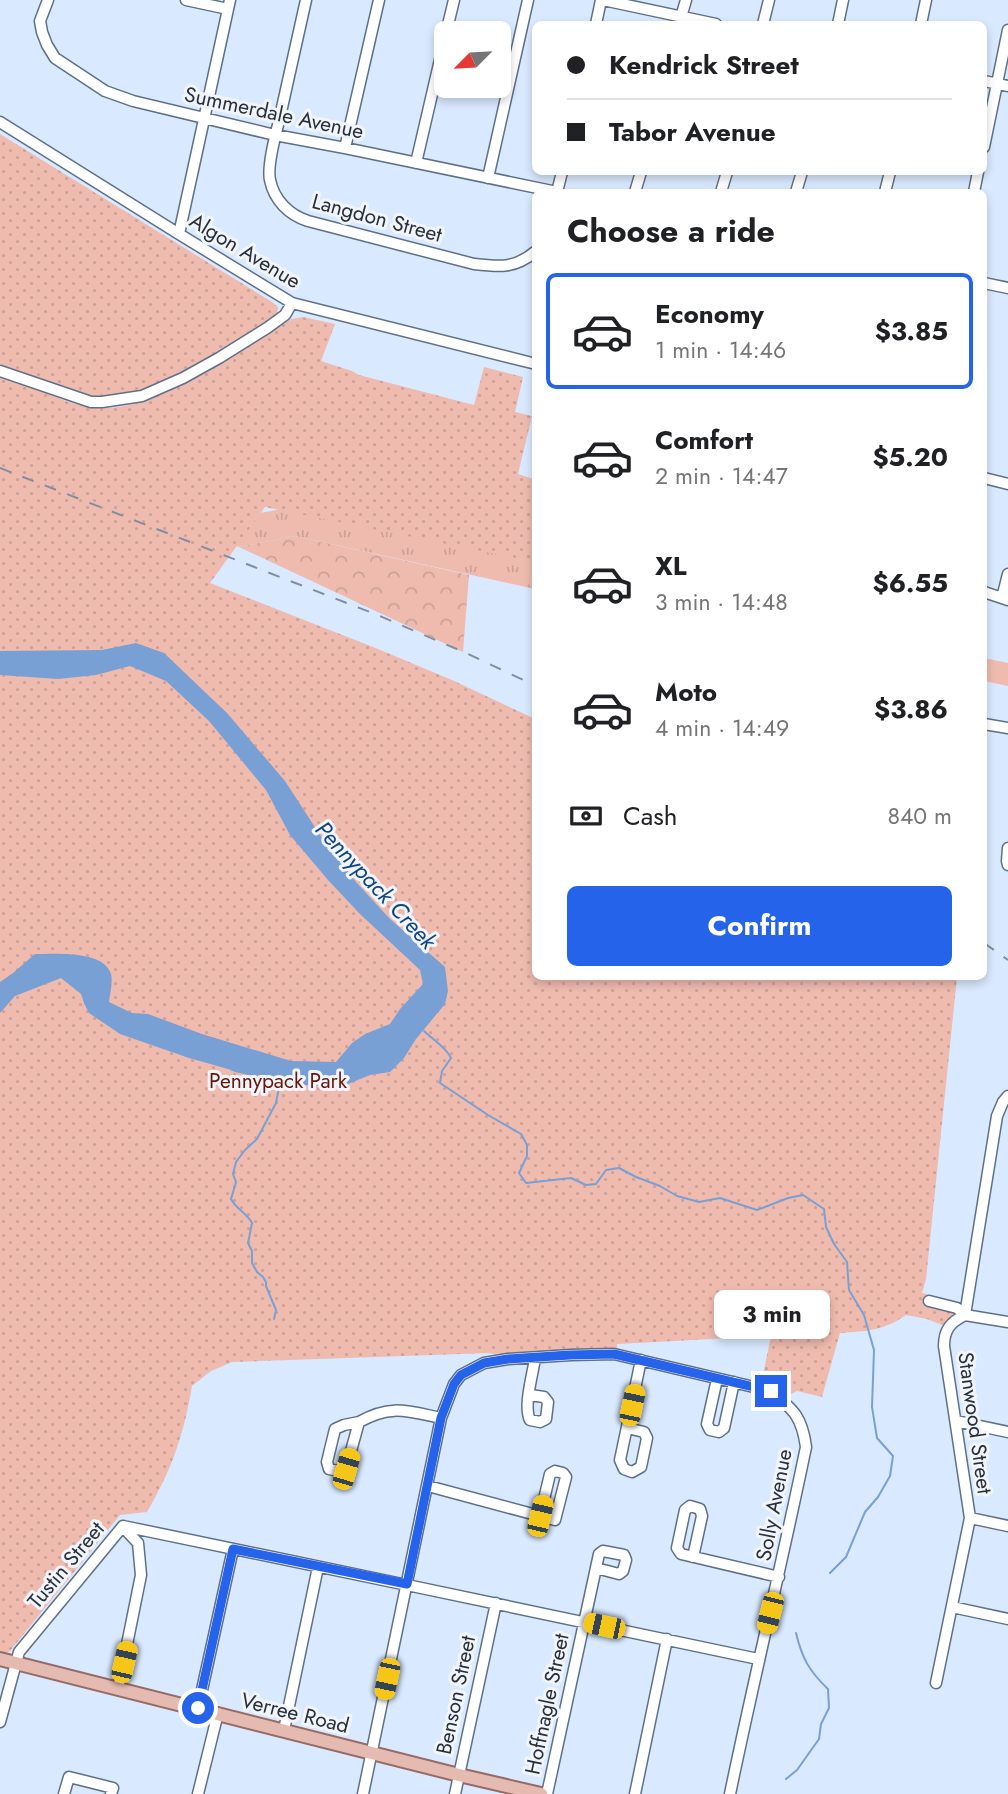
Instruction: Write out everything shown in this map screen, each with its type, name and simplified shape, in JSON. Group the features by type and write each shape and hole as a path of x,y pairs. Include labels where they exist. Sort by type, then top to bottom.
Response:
{"main road":[{"name":"Verree Road","path":"0,1659 541,1794"}],"street":[{"name":"Summerdale Avenue","path":"48,0 40,21 47,45 55,58 105,91 133,102 275,135 542,189"},
{"path":"179,234 229,5 186,0"},
{"name":"Langdon Street","path":"306,0 275,135 269,175 270,184 284,207 295,217 474,264 508,266 532,254"},
{"path":"345,148 379,0"},
{"path":"449,21 454,0"},
{"path":"488,178 528,0"},
{"path":"597,21 602,0 680,21 686,0"},
{"path":"764,21 769,0"},
{"path":"839,21 843,0"},
{"path":"922,21 926,0"},
{"path":"987,132 1008,30"},
{"path":"987,81 1008,86"},
{"path":"416,163 434,86"},
{"name":"Algon Avenue","path":"0,122 292,303 532,363"},
{"path":"987,283 1008,288"},
{"path":"1,372 91,402 142,396 183,379 219,358 285,315 292,303"},
{"path":"987,479 1008,484"},
{"path":"987,593 1005,599 1008,574"},
{"path":"987,724 1008,728"},
{"path":"1008,848 1008,865"},
{"path":"965,1315 997,1116 1007,1097"},
{"path":"929,1301 957,1307 965,1315 1008,1322"},
{"name":"Stanwood Street","path":"936,1683 970,1518 944,1338 948,1326 965,1315"},
{"path":"363,1794 441,1418 454,1384 461,1375 484,1363 508,1359 614,1354 734,1382 724,1428 719,1432 710,1430 708,1423 717,1379"},
{"path":"530,1395 536,1358"},
{"path":"627,1428 641,1360"},
{"name":"Solly Avenue","path":"730,1794 806,1447 803,1427 791,1408 771,1391 734,1382"},
{"path":"359,1422 346,1469 329,1469 327,1462 335,1429 387,1410 441,1418"},
{"path":"956,1421 1008,1432"},
{"path":"428,1486 540,1516 555,1520 566,1477 563,1473 555,1471 550,1474 540,1516"},
{"path":"693,1557 702,1516 700,1509 690,1506 685,1510 677,1548 681,1554 693,1557 779,1577"},
{"path":"970,1518 1008,1526"},
{"path":"123,1526 758,1659"},
{"path":"118,1689 141,1575 138,1542 123,1526"},
{"name":"Tustin Street","path":"0,1722 19,1652 123,1526"},
{"path":"198,1708 233,1549"},
{"path":"284,1730 318,1567"},
{"name":"Hoffnagle Street","path":"547,1794 596,1567"},
{"name":"Benson Street","path":"455,1794 496,1604"},
{"path":"952,1607 1008,1619"},
{"path":"635,1794 667,1639"},
{"path":"198,1794 218,1713"},
{"path":"64,1794 70,1777 113,1788 111,1794"}],"green space":[{"path":"0,134 272,302 278,307 277,314 180,374 133,393 110,398 89,397 71,392 23,376 23,373 0,364"},
{"name":"Pennypack Park","path":"303,317 335,324 321,361 359,375 474,405 484,367 523,377 515,412 532,416 518,474 532,479 532,561 265,507 210,583 378,649 532,718 532,980 957,980 926,1279 922,1293 927,1294 926,1303 956,1312 945,1326 906,1315 882,1327 840,1333 822,1397 797,1391 787,1396 761,1384 771,1336 493,1354 232,1362 211,1371 192,1386 176,1451 147,1512 120,1515 7,1653 0,1651 0,377 77,404 97,408 120,407 145,400 198,376 292,319"},
{"path":"288,508 532,559 532,588 295,536 239,547 179,527"},
{"path":"295,536 469,575 463,652 239,547"},
{"path":"987,659 1008,663 1008,686 987,682"}],"water":[{"path":"136,643 164,653 227,713 285,781 322,838 356,882 390,919 445,967 448,991 445,1004 390,1072 370,1075 348,1084 322,1086 287,1084 235,1072 120,1034 89,1013 81,994 61,978 15,996 0,1013 0,982 35,954 78,955 107,966 112,977 109,1002 132,1013 148,1014 202,1034 291,1061 336,1062 352,1043 365,1034 390,1024 423,984 420,970 360,914 290,835 266,790 209,721 166,681 130,666 96,675 58,679 0,675 0,651 102,650"}],"waterway":[{"path":"424,1031 443,1047 451,1058 442,1071 440,1083 521,1134 527,1145 527,1156 519,1173 526,1183 571,1178 586,1185 596,1184 606,1170 619,1168 677,1196 699,1202 720,1198 757,1210 803,1195 824,1209 826,1227 847,1262 849,1290 864,1315 874,1350 872,1407 877,1438 893,1456 890,1476 878,1497 865,1512 846,1557 830,1573"},
{"path":"274,1319 276,1310 266,1282 252,1263 252,1251 248,1243 252,1223 231,1199 236,1182 233,1174 236,1162 257,1139 276,1103 280,1082"},
{"path":"786,1779 797,1770 819,1739 821,1724 829,1708 828,1689 807,1664 796,1633"}],"railway":[{"path":"0,468 375,614 532,684"},
{"path":"987,945 1008,960"}],"route":[{"path":"198,1708 233,1549 407,1584 441,1418 454,1384 461,1375 484,1363 508,1359 614,1354 771,1391"}],"water label":[{"name":"Pennypack Creek","path":"376,885"}]}
